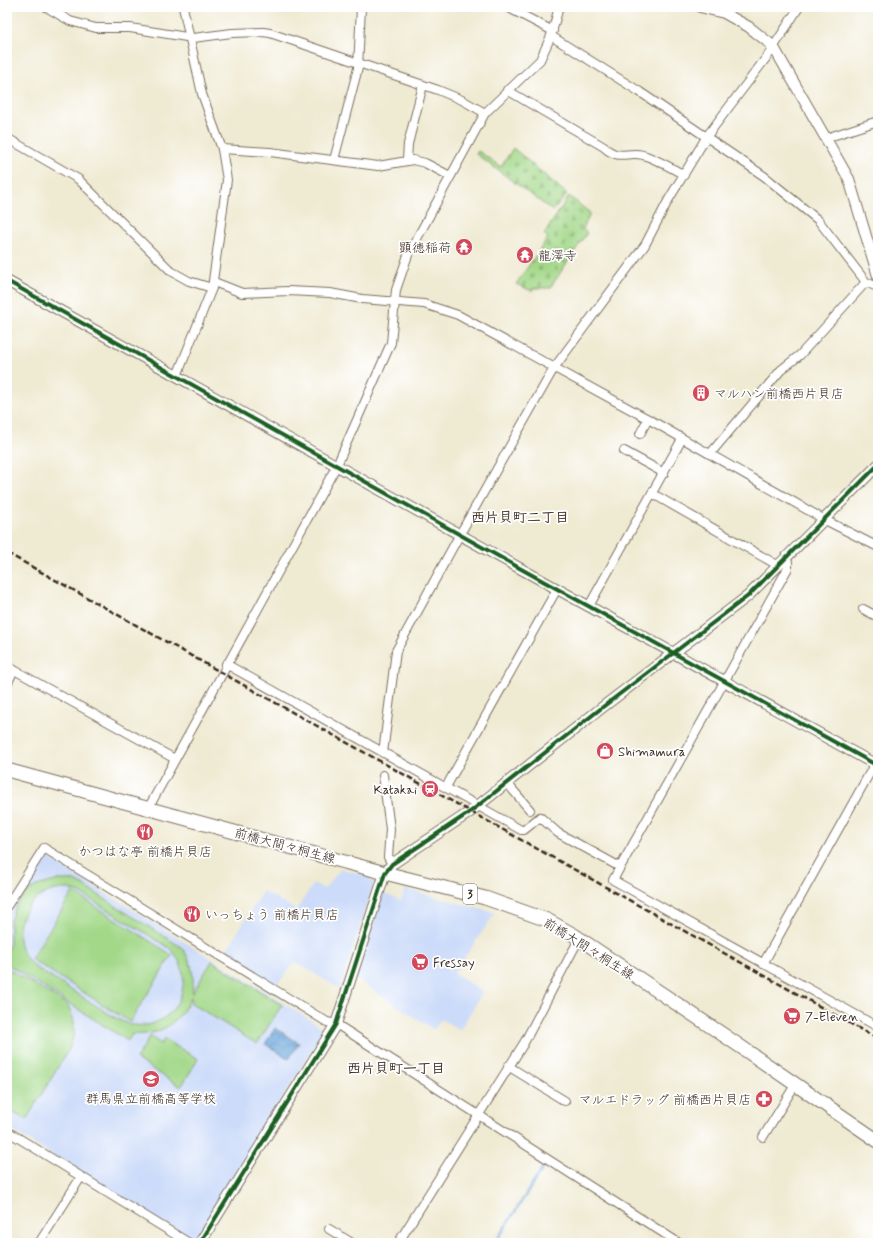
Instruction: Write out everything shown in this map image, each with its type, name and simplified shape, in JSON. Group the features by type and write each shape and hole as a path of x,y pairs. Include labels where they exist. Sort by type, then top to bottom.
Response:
{"main road":[{"name":"前橋大間々桐生線","path":"7,770 388,868 514,907 546,920 579,939 728,1038 878,1141"}],"street":[{"path":"46,7 81,25 96,28 130,28 189,37 263,32 422,85 462,100 485,113"},
{"path":"177,376 213,285 227,180 222,149 202,94 183,7"},
{"path":"334,160 358,63 361,7"},
{"path":"507,7 552,33 707,136 764,176 808,211 866,282 875,286 878,284"},
{"path":"149,807 226,664 337,466 391,343 396,290 408,255 485,113 537,64 552,33 559,7"},
{"path":"700,7 724,13 749,27 773,46 849,179 878,276"},
{"path":"383,753 396,651 460,534 554,368 645,245 684,174 707,136 769,54 798,7"},
{"path":"407,160 408,144 422,85"},
{"path":"508,90 604,146 610,152 621,156 643,156 684,174"},
{"path":"826,138 878,121"},
{"path":"7,138 78,179 171,271 189,281 213,285 242,293 288,291 330,293 362,299 424,304 458,315 648,419 825,520 878,547"},
{"path":"222,149 270,152 378,166 407,160 419,161 450,176"},
{"path":"7,281 557,589 877,763 763,964"},
{"path":"710,454 781,370 800,355 866,282"},
{"path":"640,434 648,419"},
{"path":"589,606 653,494 682,439"},
{"path":"624,451 664,473"},
{"path":"388,868 470,812 506,782 748,596 878,465"},
{"path":"653,494 782,562 788,562 788,568 613,878 615,881 878,1027"},
{"path":"446,787 557,589"},
{"path":"863,609 878,617"},
{"path":"226,664 383,753 524,830 540,817 558,833 620,867"},
{"path":"7,684 11,668 175,759"},
{"path":"200,1243 336,1024 388,868 390,829 383,775"},
{"path":"506,782 530,810"},
{"path":"7,906 44,848 327,1022 336,1024 679,1243"},
{"path":"398,1243 537,1020 579,939"},
{"path":"508,1066 565,1101"},
{"path":"763,1137 795,1085"},
{"path":"7,1130 189,1243"},
{"path":"39,1243 81,1177"},
{"path":"329,1229 352,1243"}],"shaded area":[{"name":"群馬県立前橋高等学校","path":"44,855 325,1029 195,1241 191,1242 7,1127 7,913"},
{"path":"341,869 368,876 374,883 340,989 295,962 276,986 225,953 263,891 296,910 314,883 324,889"},
{"name":"Fressay","path":"405,889 495,913 454,973 483,992 460,1030 441,1019 434,1030 355,978 383,893 401,901"}],"green space":[{"path":"513,148 567,194 553,211 476,154 478,151 501,167"},
{"path":"569,196 590,213 583,229 587,233 550,288 533,288 532,291 516,284 548,238 544,234"},
{"path":"59,880 72,880 81,884 181,947 188,957 192,969 192,994 212,961 282,1005 257,1044 191,1003 191,997 181,1014 168,1026 152,1033 132,1034 128,1041 7,964 7,949 10,944 10,920 17,904 25,894 36,886","holes":["69,889 80,893 168,947 178,959 183,972 183,986 179,999 172,1010 162,1019 148,1025 133,1025 123,1022 36,968 25,956 20,943 19,930 22,917 29,905 40,896 53,891"]},
{"path":"73,892 172,955 130,1022 31,959"},
{"path":"7,968 68,1005 74,1021 74,1034 69,1049 26,1120 7,1109"},
{"path":"150,1036 161,1044 164,1039 198,1059 181,1087 136,1059"}],"water":[{"path":"275,1028 299,1043 289,1059 265,1044"}],"waterway":[{"path":"495,1243 546,1163"}],"railway":[{"path":"7,553 878,1039"}],"cycle path":[{"path":"7,281 523,570 878,766"},
{"path":"200,1243 336,1024 385,873 392,864 470,812 604,706 748,596 878,465"}],"place":[{"name":"顕徳稲荷","path":"464,247"},
{"name":"龍澤寺","path":"525,255"},
{"name":"マルハン前橋西片貝店","path":"701,393"},
{"name":"Shimamura","path":"605,751"},
{"name":"Katakai","path":"430,789"},
{"name":"かつはな亭 前橋片貝店","path":"145,832"},
{"name":"いっちょう 前橋片貝店","path":"192,914"},
{"name":"Fressay","path":"420,962"},
{"name":"7-Eleven","path":"792,1016"},
{"name":"群馬県立前橋高等学校","path":"151,1079"},
{"name":"マルエドラッグ 前橋西片貝店","path":"764,1099"}],"district":[{"name":"西片貝町二丁目","path":"520,517"},
{"name":"西片貝町一丁目","path":"396,1068"}]}
